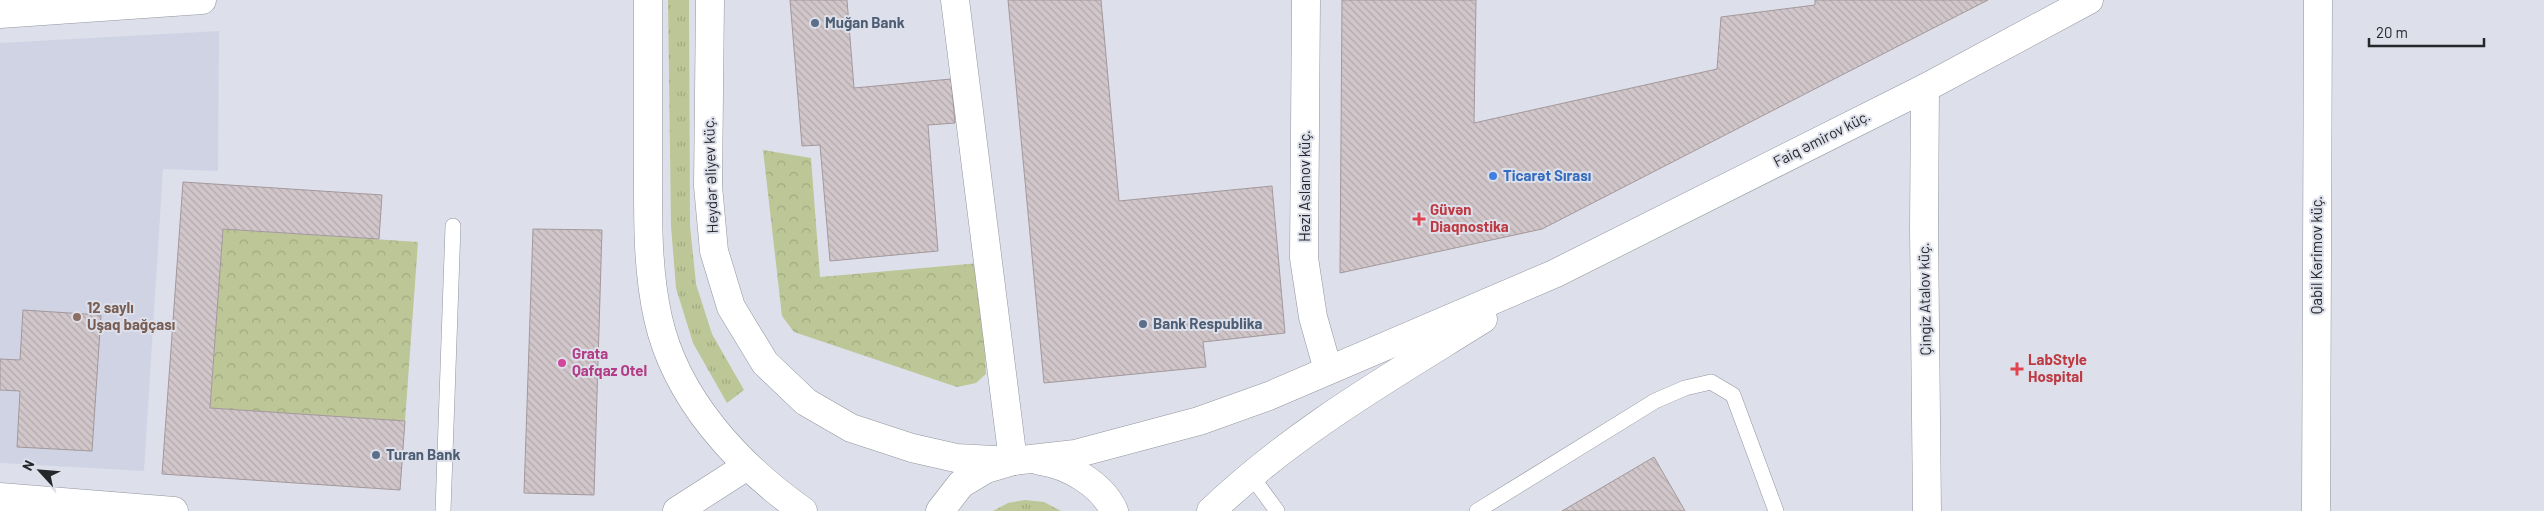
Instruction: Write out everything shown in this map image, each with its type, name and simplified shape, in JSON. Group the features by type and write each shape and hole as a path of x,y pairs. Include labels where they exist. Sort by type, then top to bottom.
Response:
{"main road":[{"path":"0,14 202,0"},
{"path":"648,0 649,260 658,320 678,373 706,421 748,466 804,511"},
{"name":"Heydər Əliyev küç.","path":"710,0 708,186 714,251 731,307 765,363 806,402 851,428 912,448 956,458 1013,461"},
{"path":"955,0 1013,461"},
{"name":"Həzi Aslanov küç.","path":"1306,0 1304,258 1312,317 1328,370"},
{"name":"Faiq Əmirov küç.","path":"1554,274 1925,88 2089,0"},
{"name":"Qabil Kərimov küç.","path":"2316,511 2318,0"},
{"name":"Çingiz Atalov küç.","path":"1925,88 1924,229 1927,511"},
{"path":"940,511 961,484 986,469 1013,461 1075,454 1199,421 1269,396 1554,274"},
{"path":"1212,511 1250,474 1316,424 1554,274"},
{"path":"1013,461 1042,461 1070,470 1093,485 1114,511"},
{"path":"677,511 748,466"},
{"path":"0,497 84,507 174,511"}],"lane":[{"path":"443,511 453,226"},
{"path":"1477,511 1655,401 1685,388 1711,382 1733,395 1776,511"},
{"path":"1250,474 1277,511"}],"shaded area":[{"name":"12 saylı Uşaq bağçası","path":"219,31 218,171 163,169 144,471 0,463 0,43"}],"green space":[{"path":"668,0 689,0 690,226 696,284 712,334 744,390 727,403 693,343 676,288 671,226"},
{"path":"763,150 811,158 820,277 980,263 986,374 976,383 957,387 794,332 782,316"},
{"path":"223,229 418,242 405,421 210,408"},
{"path":"1025,500 1044,502 1061,511 993,511 1008,503"}],"building":[{"path":"790,0 847,0 854,88 951,79 955,123 928,125 938,251 830,261 820,145 802,146"},
{"path":"1008,0 1101,0 1119,201 1272,186 1285,333 1203,342 1206,367 1044,383"},
{"name":"Ticarət Sırası","path":"1342,0 1476,0 1474,123 1717,69 1721,17 1815,5 1815,0 1988,0 1542,229 1340,273"},
{"path":"183,182 382,195 379,239 223,229 210,408 405,421 400,490 162,474"},
{"path":"533,229 602,230 594,495 524,493"},
{"path":"23,310 101,315 92,451 17,447 20,391 0,390 0,359 20,360"},
{"path":"1654,457 1685,511 1562,511"}],"place":[{"name":"Muğan Bank","path":"815,23"},
{"name":"Ticarət Sırası","path":"1493,176"},
{"name":"Güvən Diaqnostika","path":"1419,219"},
{"name":"12 saylı Uşaq bağçası","path":"77,317"},
{"name":"Bank Respublika","path":"1143,324"},
{"name":"Grata Qafqaz Otel","path":"562,363"},
{"name":"LabStyle Hospital","path":"2017,369"},
{"name":"Turan Bank","path":"376,455"}]}
